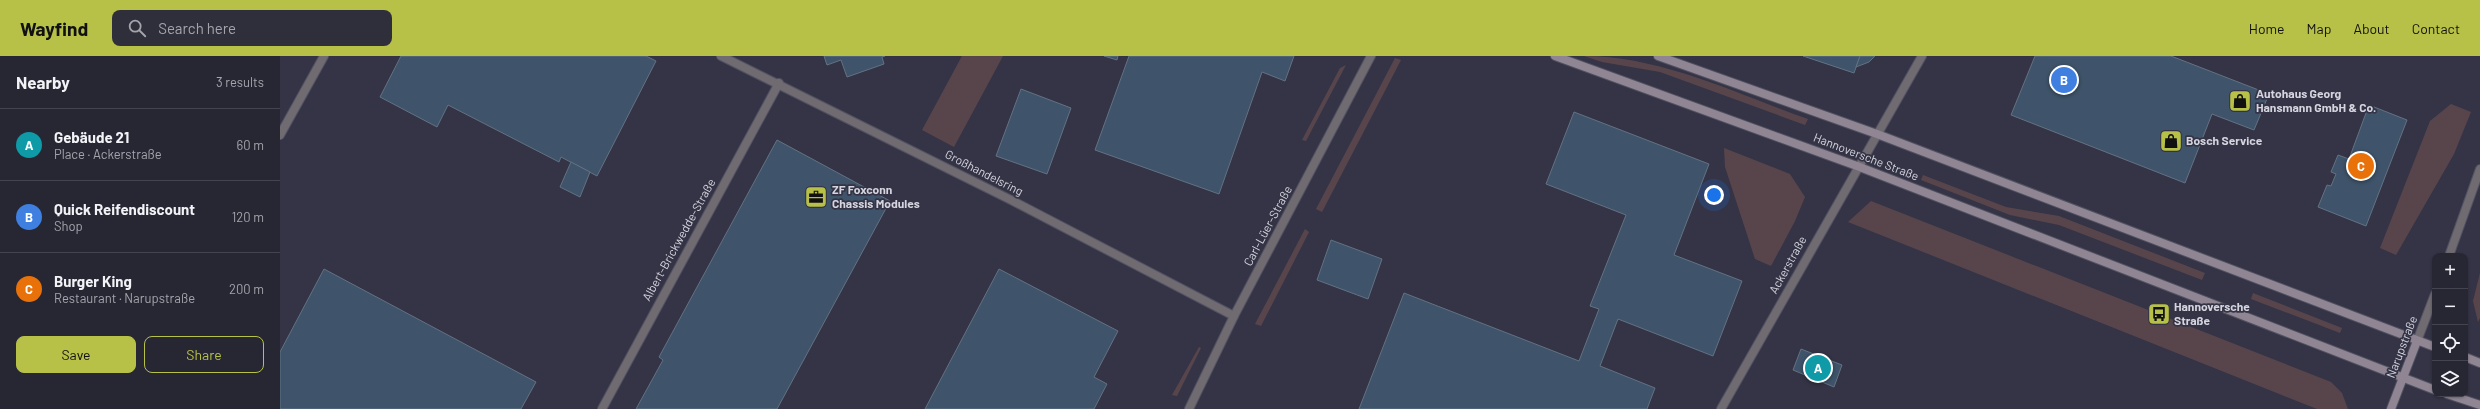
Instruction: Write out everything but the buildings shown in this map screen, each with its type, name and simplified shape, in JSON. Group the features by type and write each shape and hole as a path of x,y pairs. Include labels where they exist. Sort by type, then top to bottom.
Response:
{"main road":[{"name":"Hannoversche Straße","path":"1556,56 1857,166 2432,389"},
{"name":"Hannoversche Straße","path":"1658,56 1877,134 2432,346"},
{"name":"Narupstraße","path":"2391,409 2417,341"},
{"path":"2468,359 2480,362"},
{"path":"2456,397 2480,405"}],"street":[{"path":"280,135 324,56"},
{"name":"Großhandelsring","path":"721,56 1011,200 1234,316"},
{"name":"Carl-Lüer-Straße","path":"1189,409 1234,316 1371,56"},
{"path":"1877,134 1922,56"},
{"name":"Albert-Brickwedde-Straße","path":"602,409 779,84"},
{"name":"Ackerstraße","path":"1721,409 1857,166 1877,134"},
{"path":"2450,253 2480,169"},
{"name":"Narupstraße","path":"2417,341 2432,302"}],"shaded area":[{"path":"962,56 1003,56 954,147 922,130"},
{"path":"1584,56 1642,62 1670,69 1726,88 1808,119 1805,125 1660,72 1602,62"},
{"path":"1395,58 1401,60 1322,212 1316,209"},
{"path":"1346,65 1306,141 1302,140 1340,68"},
{"path":"2451,104 2471,112 2454,154 2396,255 2380,248 2430,121"},
{"path":"1724,148 1790,174 1805,197 1795,221 1771,266 1755,259 1725,167"},
{"path":"1923,175 2006,207 2059,216 2205,273 2202,280 2059,225 2010,215 1921,180"},
{"path":"1871,201 2331,382 2342,393 2348,409 2317,409 1848,222"},
{"path":"1305,229 1309,232 1261,326 1255,324"},
{"path":"2480,273 2480,318 2478,322 2473,301"},
{"path":"2253,293 2342,328 2340,333 2251,299"},
{"path":"1199,347 1201,348 1177,396 1172,395"}],"place":[{"name":"Quick Reifendiscount","path":"2064,80"},
{"name":"Autohaus Georg Hansmann GmbH & Co.","path":"2240,101"},
{"name":"Bosch Service","path":"2171,141"},
{"name":"Burger King","path":"2361,166"},
{"name":"ZF Foxconn Chassis Modules","path":"816,197"},
{"name":"Hannoversche Straße","path":"2159,314"},
{"name":"Gebäude 21","path":"1818,368"}]}
